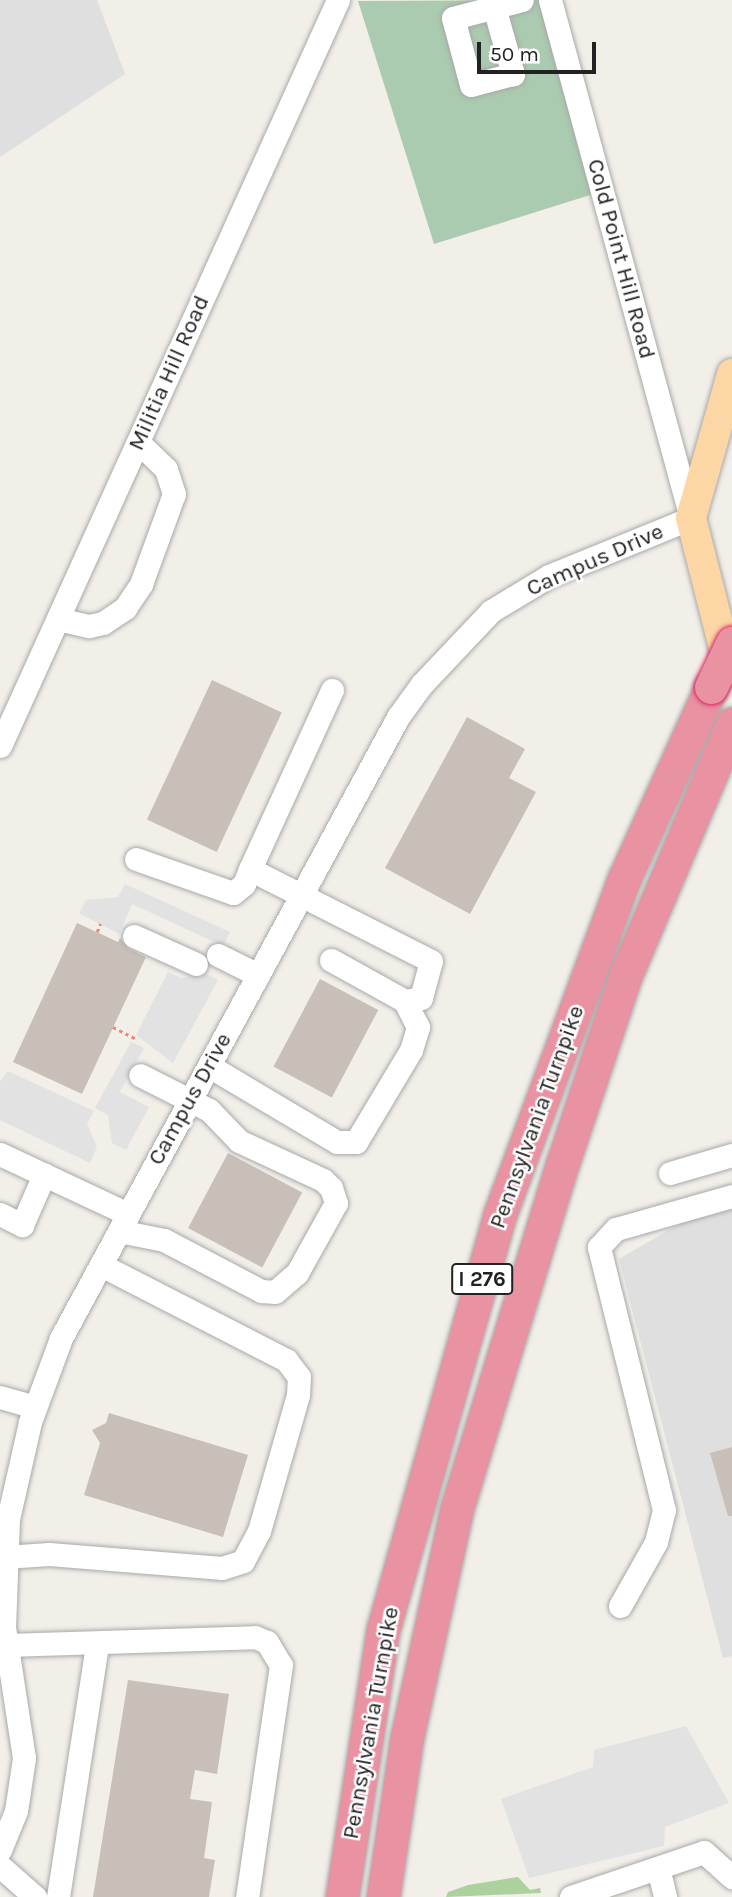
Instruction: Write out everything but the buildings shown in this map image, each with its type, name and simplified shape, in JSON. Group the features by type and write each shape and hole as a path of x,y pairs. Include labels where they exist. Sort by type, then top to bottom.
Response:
{"highway":[{"name":"Pennsylvania Turnpike","path":"342,1897 383,1630 500,1214 624,879 722,683 732,643"},
{"name":"Pennsylvania Turnpike","path":"383,1897 407,1737 457,1508 563,1162 626,974 729,732"}],"main road":[{"path":"722,683 691,518 732,374"}],"street":[{"name":"Militia Hill Road","path":"0,746 338,0"},
{"path":"494,7 522,0"},
{"name":"Cold Point Hill Road","path":"550,0 691,518"},
{"path":"58,619 89,626 103,622 125,608 141,584 174,494 166,469 138,442"},
{"name":"Campus Drive","path":"0,1850 16,1811 24,1758 5,1658 4,1557 9,1466 61,1338 398,717 450,651 491,611 549,576 691,518"},
{"path":"135,859 233,893 244,884 332,690"},
{"path":"250,869 431,961 421,998 405,1001"},
{"path":"134,936 196,964"},
{"path":"219,956 258,975"},
{"path":"209,1066 337,1142 356,1142 411,1049 418,1027 405,1001 331,960"},
{"path":"0,1154 44,1175 124,1222 261,1291 275,1292 297,1273 336,1203 331,1188 323,1180 239,1141 209,1110 189,1102 140,1074"},
{"path":"670,1173 732,1155"},
{"path":"0,1214 22,1224 44,1175"},
{"path":"620,1606 656,1542 664,1510 599,1247 616,1229 732,1196"},
{"path":"4,1557 49,1555 222,1568 243,1561 259,1531 298,1395 299,1377 286,1360 101,1265"},
{"path":"0,1397 35,1407"},
{"path":"5,1658 97,1646 255,1637 277,1651 281,1665 247,1897"},
{"path":"58,1897 97,1646"},
{"path":"571,1897 623,1889 658,1868 704,1853 732,1877"},
{"path":"0,1866 35,1897"},
{"path":"658,1868 665,1897"}],"path":[{"path":"97,932 100,924"},
{"path":"113,1027 138,1040"}],"shaded area":[{"path":"0,0 97,0 125,74 0,157"},
{"path":"125,884 230,932 223,946 132,904 119,934 79,913 86,900 118,897"},
{"path":"168,972 181,978 205,973 218,980 173,1063 136,1035"},
{"path":"131,1042 144,1048 120,1092 149,1107 126,1150 112,1143 108,1115 95,1108"},
{"path":"8,1071 94,1111 87,1124 97,1147 90,1163 0,1120 0,1081"},
{"path":"732,1208 732,1656 723,1658 619,1259 684,1221"},
{"path":"686,1726 729,1803 665,1827 664,1846 529,1878 501,1799 593,1767 594,1750"}],"green space":[{"path":"551,0 603,191 434,244 358,1"},
{"path":"518,1877 530,1890 540,1888 541,1893 446,1897 448,1892 468,1885"}]}
